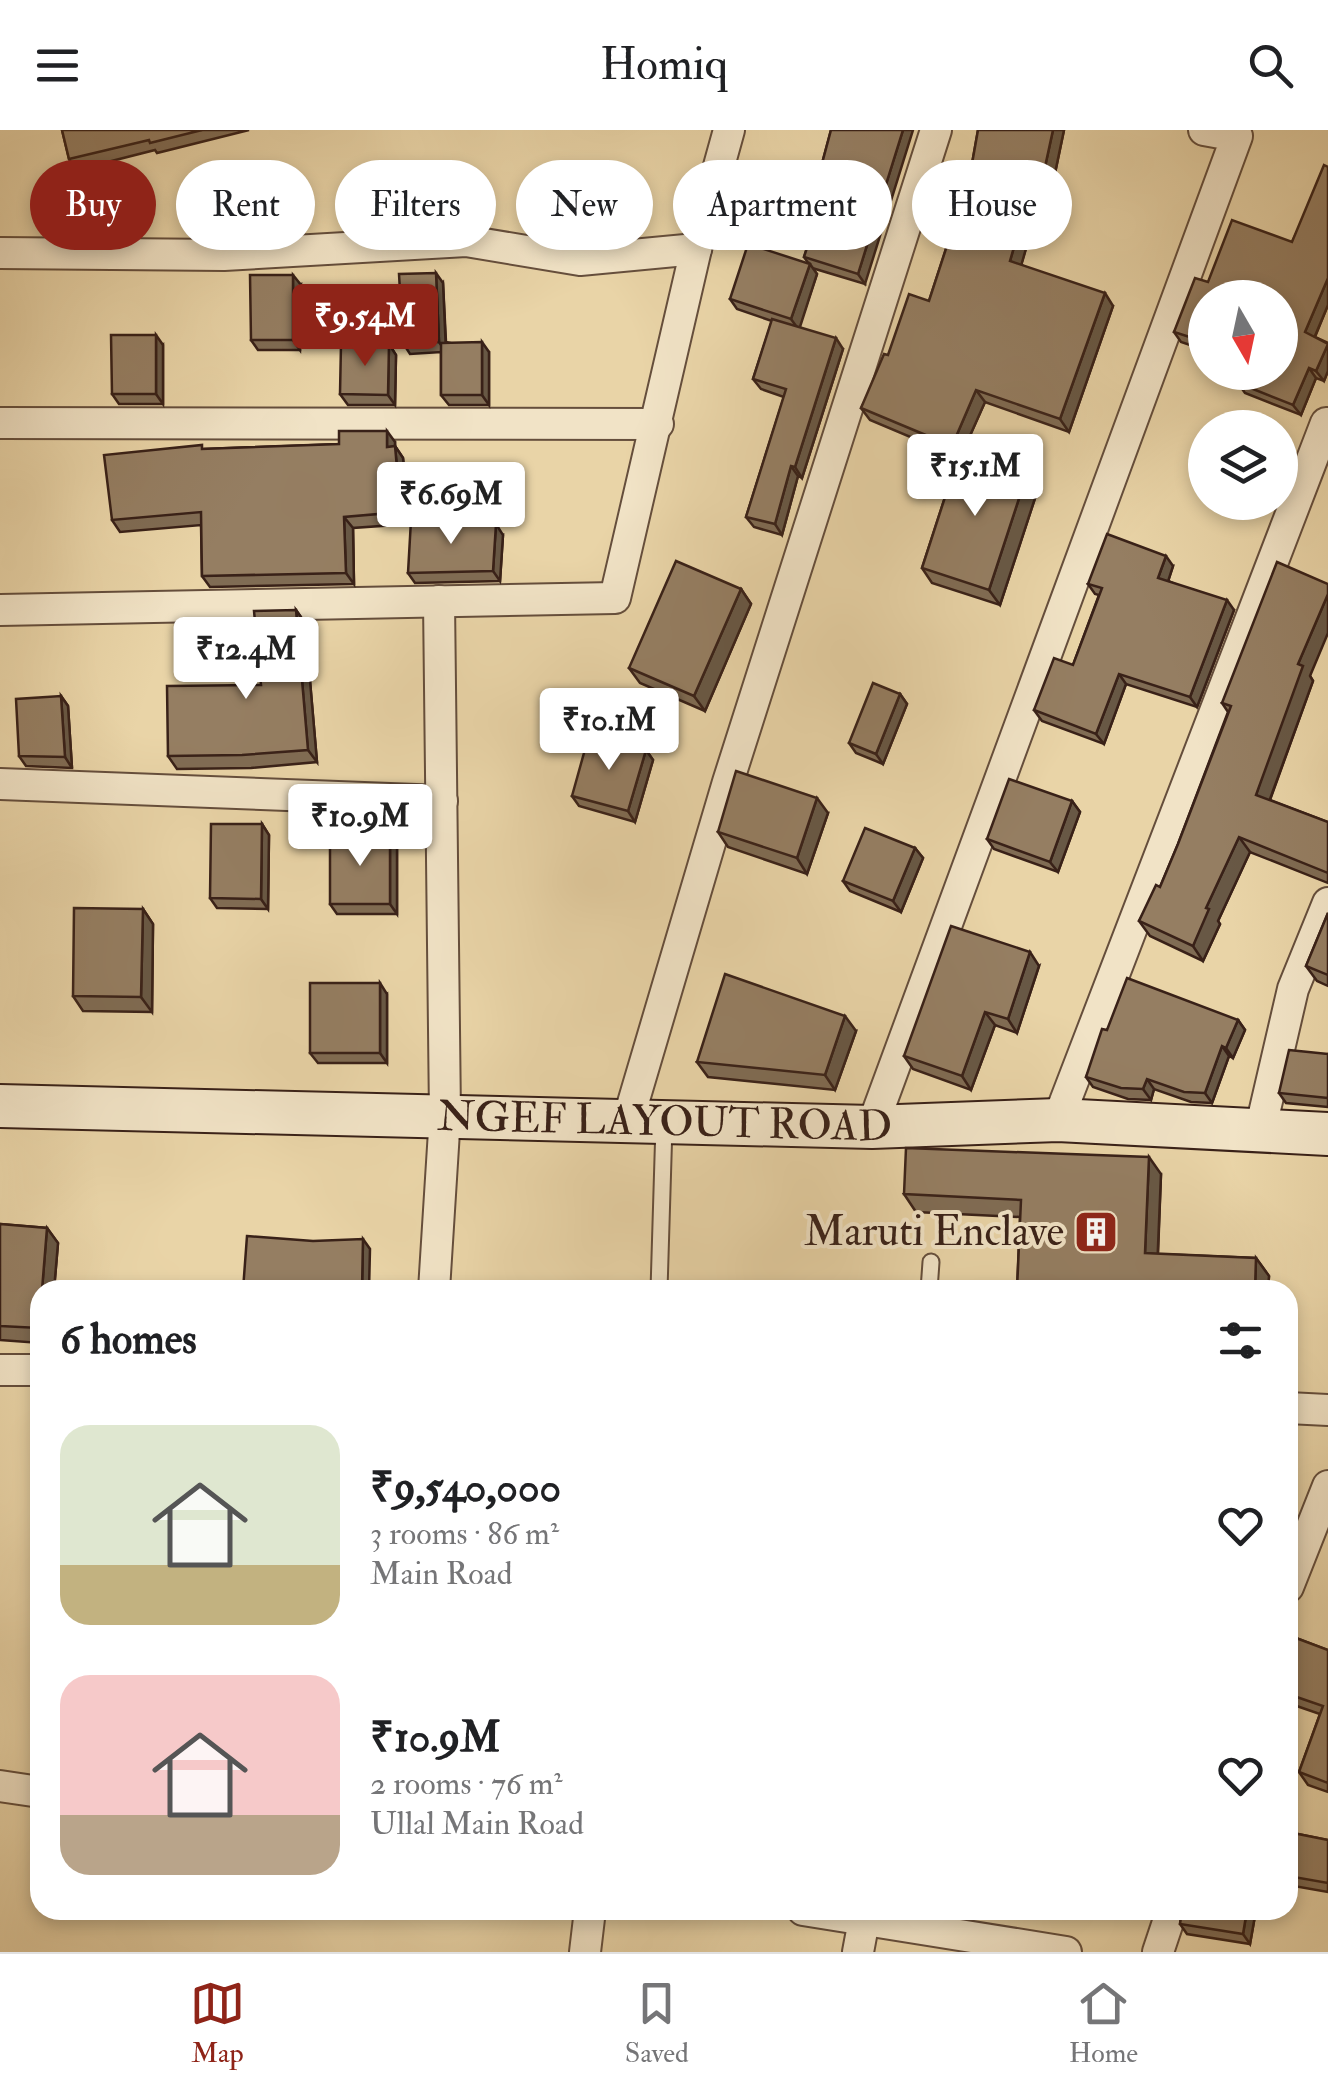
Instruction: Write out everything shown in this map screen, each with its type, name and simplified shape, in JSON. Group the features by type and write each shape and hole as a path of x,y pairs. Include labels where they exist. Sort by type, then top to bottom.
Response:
{"street":[{"path":"721,160 729,130"},
{"path":"646,1120 728,782 936,130"},
{"path":"872,1127 1238,133 1204,130"},
{"path":"0,253 224,255 466,241 580,260 685,250"},
{"path":"0,610 616,598 696,250"},
{"path":"1058,1120 1327,421"},
{"path":"0,423 658,424"},
{"path":"435,1280 444,1114 440,601"},
{"path":"0,784 442,802"},
{"path":"1260,1131 1293,989 1328,903"},
{"name":"NGEF LAYOUT ROAD","path":"0,1106 872,1127 1058,1120 1328,1134"},
{"path":"0,1370 30,1370"},
{"path":"1298,1408 1328,1410"},
{"path":"1298,1562 1328,1486"},
{"path":"0,1786 30,1790"},
{"path":"585,1952 589,1920"},
{"path":"858,1952 864,1920 942,1921 1066,1952"},
{"path":"1158,1952 1169,1920"}],"lane":[{"path":"646,1120 658,1280"},
{"path":"929,1280 930,1262"}],"building":[{"path":"62,130 202,130 69,159"},
{"path":"831,130 903,130 892,165 892,160 823,160"},
{"path":"978,130 1053,130 1046,160 973,160"},
{"path":"1324,165 1328,167 1328,278 1305,332 1328,344 1316,371 1309,368 1293,405 1256,390 1298,390 1298,280 1209,280 1232,220 1292,242"},
{"path":"746,250 767,250 810,264 791,319 730,299"},
{"path":"806,250 866,250 858,274 804,257"},
{"path":"946,250 1013,250 1010,261 1105,293 1060,419 976,390 952,446 861,408 884,354 888,355 909,294 929,301"},
{"path":"436,273 439,342 403,343 399,274"},
{"path":"250,275 293,275 293,340 251,340"},
{"path":"1188,296 1188,337 1174,332"},
{"path":"772,319 836,338 775,524 746,517 786,389 753,379"},
{"path":"111,335 156,335 156,394 112,394"},
{"path":"482,342 482,395 441,395 441,343"},
{"path":"341,344 389,344 388,395 340,394"},
{"path":"339,431 387,431 387,447 395,446 401,512 344,517 346,573 202,576 201,512 112,520 104,455 202,445 202,449 339,444"},
{"path":"961,448 1028,471 989,590 922,568"},
{"path":"411,520 496,524 493,571 408,573"},
{"path":"1107,534 1166,556 1158,578 1227,600 1190,697 1119,674 1096,734 1034,710 1054,658 1073,665 1102,588 1088,584"},
{"path":"676,561 741,589 694,696 629,668"},
{"path":"1277,562 1328,584 1328,594 1298,664 1303,666 1256,795 1328,822 1328,873 1239,837 1193,946 1139,921 1156,885 1160,887 1178,844 1231,706 1222,703"},
{"path":"296,610 308,750 168,756 167,686 261,685 254,611"},
{"path":"873,683 900,694 876,754 849,743"},
{"path":"61,696 65,757 19,756 16,699"},
{"path":"589,735 646,750 628,811 572,796"},
{"path":"736,771 817,798 797,858 718,832"},
{"path":"1009,779 1072,801 1050,862 987,839"},
{"path":"211,824 262,824 261,899 210,898"},
{"path":"865,828 915,848 893,901 843,881"},
{"path":"330,833 390,833 390,904 330,904"},
{"path":"74,908 143,909 141,997 73,996"},
{"path":"1328,913 1328,975 1306,966"},
{"path":"951,926 1030,952 1008,1019 985,1012 962,1076 904,1056"},
{"path":"725,974 845,1016 825,1075 697,1062"},
{"path":"1127,978 1238,1020 1226,1048 1222,1046 1205,1093 1184,1092 1147,1079 1143,1089 1121,1088 1086,1077 1102,1029 1107,1030"},
{"path":"310,983 380,983 380,1053 310,1053"},
{"path":"1289,1050 1328,1054 1328,1098 1279,1093"},
{"path":"906,1148 1149,1157 1145,1253 1256,1258 1255,1280 1017,1280 1021,1200 904,1194"},
{"path":"0,1224 47,1228 43,1280 30,1280 30,1328 0,1326"},
{"path":"247,1236 313,1241 363,1239 362,1280 244,1280"},
{"path":"1298,1639 1328,1650 1328,1783 1299,1772 1323,1706 1298,1697"},
{"path":"1298,1834 1328,1840 1328,1883 1298,1878"},
{"path":"1181,1920 1245,1920 1243,1934 1180,1924"}],"place":[{"name":"Maruti Enclave","path":"1096,1232"}]}
